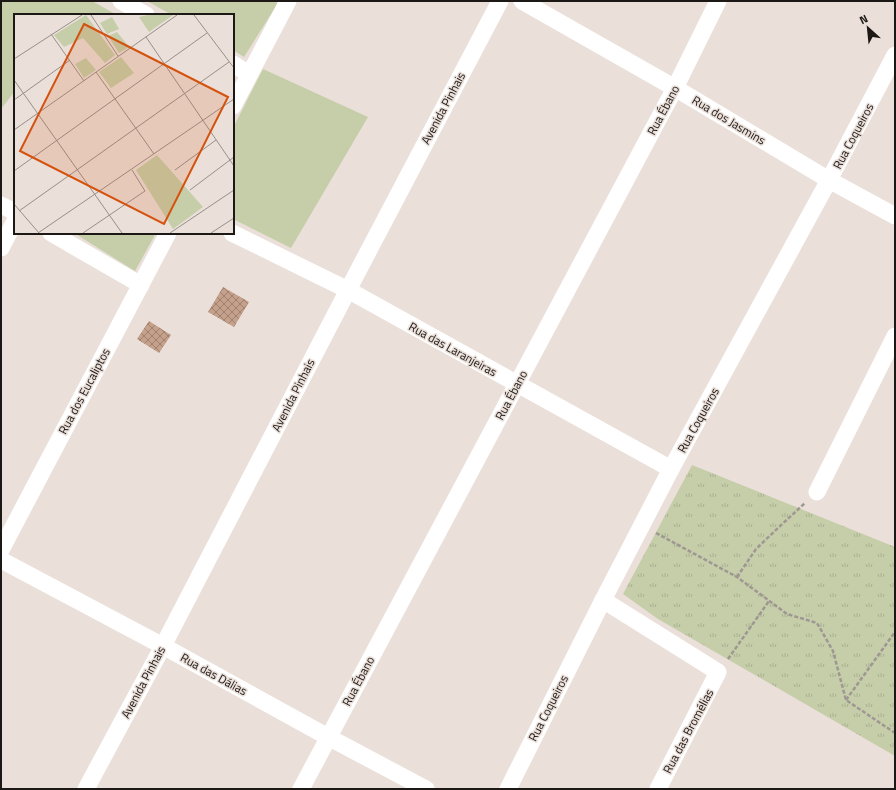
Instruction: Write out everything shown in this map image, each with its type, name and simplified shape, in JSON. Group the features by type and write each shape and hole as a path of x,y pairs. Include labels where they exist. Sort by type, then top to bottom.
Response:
{"street":[{"path":"121,1 144,14"},
{"path":"234,104 288,1"},
{"name":"Avenida Pinhais","path":"86,789 163,646 500,1"},
{"name":"Rua dos Jasmins","path":"522,1 675,88 829,180 895,216"},
{"name":"Rua Ébano","path":"301,789 675,88 718,1"},
{"name":"Rua Coqueiros","path":"508,789 671,469 829,180 895,55"},
{"path":"234,65 249,74"},
{"path":"1,205 14,212"},
{"path":"1,248 14,223"},
{"path":"54,234 141,285"},
{"name":"Rua dos Eucaliptos","path":"1,550 167,234"},
{"name":"Rua das Laranjeiras","path":"234,234 348,290 671,469"},
{"path":"817,492 895,336"},
{"name":"Rua das Dálias","path":"1,560 426,789"},
{"path":"603,600 718,672"},
{"name":"Rua das Bromélias","path":"658,789 718,672"}],"path":[{"path":"737,577 756,549 817,492"},
{"path":"642,526 737,577 787,614 818,623 833,651 846,700 895,734"},
{"path":"718,672 769,601"},
{"path":"846,700 895,632"}],"green space":[{"path":"1,1 92,1 115,14 14,14 14,92 1,109"},
{"path":"147,1 273,1 278,3 244,57 234,51 234,14 170,14"},
{"path":"263,69 368,117 291,248 234,220 234,126"},
{"path":"76,234 155,234 135,271"},
{"path":"692,465 895,547 895,756 658,619 623,594"}],"building":[{"path":"223,287 249,302 234,327 208,312"},
{"path":"149,321 171,335 159,353 137,339"}]}
